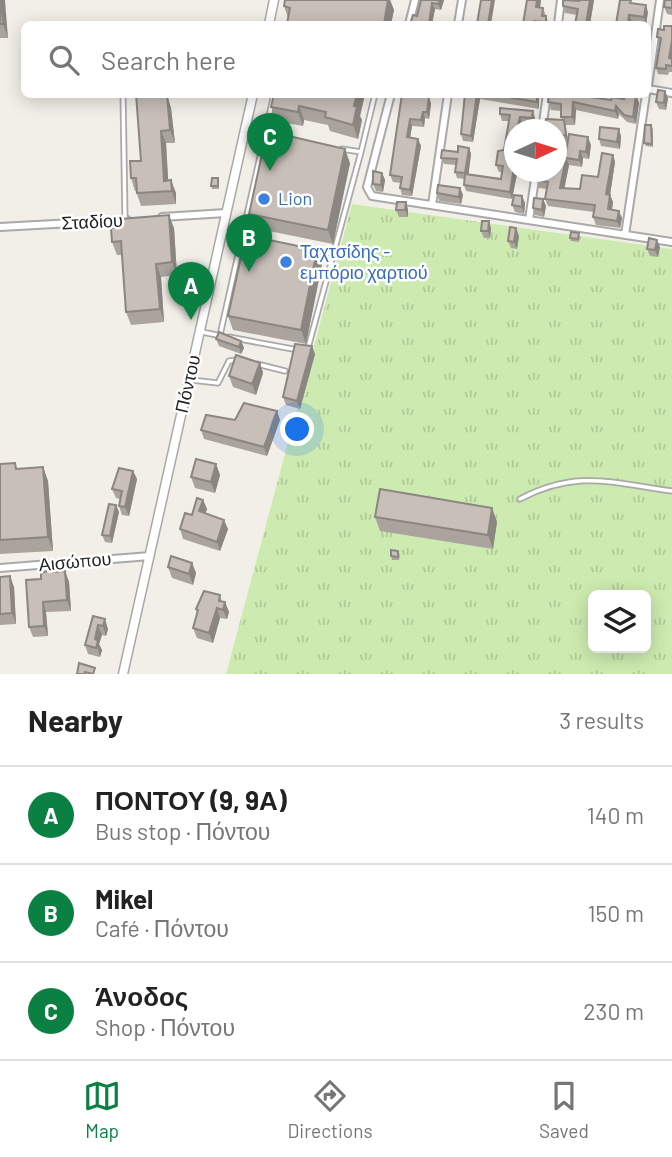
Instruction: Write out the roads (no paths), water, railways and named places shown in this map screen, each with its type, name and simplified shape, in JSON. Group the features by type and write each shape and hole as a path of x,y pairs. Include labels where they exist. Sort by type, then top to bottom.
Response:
{"street":[{"path":"270,21 274,0"},
{"path":"410,21 415,0"},
{"path":"458,21 462,0"},
{"path":"558,21 561,0"},
{"path":"651,64 660,0"},
{"path":"656,25 664,26"},
{"path":"651,89 672,93"},
{"name":"Πόντου","path":"123,674 252,98"},
{"path":"390,98 367,193 372,196 672,242"},
{"path":"432,205 447,98"},
{"path":"544,119 546,98"},
{"path":"625,235 645,98"},
{"path":"528,220 534,182"},
{"path":"150,218 226,214"},
{"name":"Σταδίου","path":"0,227 138,219"},
{"name":"Αισώπου","path":"0,568 150,556"}],"lane":[{"path":"123,98 125,220"},
{"path":"220,335 273,98"},
{"path":"200,332 308,349 312,343 374,98"},
{"path":"245,132 279,138"},
{"path":"334,147 361,152"},
{"path":"222,232 257,239"},
{"path":"309,249 334,254"},
{"path":"189,380 218,383 229,361 234,360 285,371"},
{"path":"520,499 566,480 601,480 672,491"}],"place":[{"name":"Άνοδος","path":"270,171"},
{"name":"Lion","path":"264,199"},
{"name":"Ταχτσίδης - εμπόριο χαρτιού","path":"286,262"},
{"name":"Mikel","path":"249,272"},
{"name":"ΠΟΝΤΟΥ (9, 9Α)","path":"191,320"}]}
